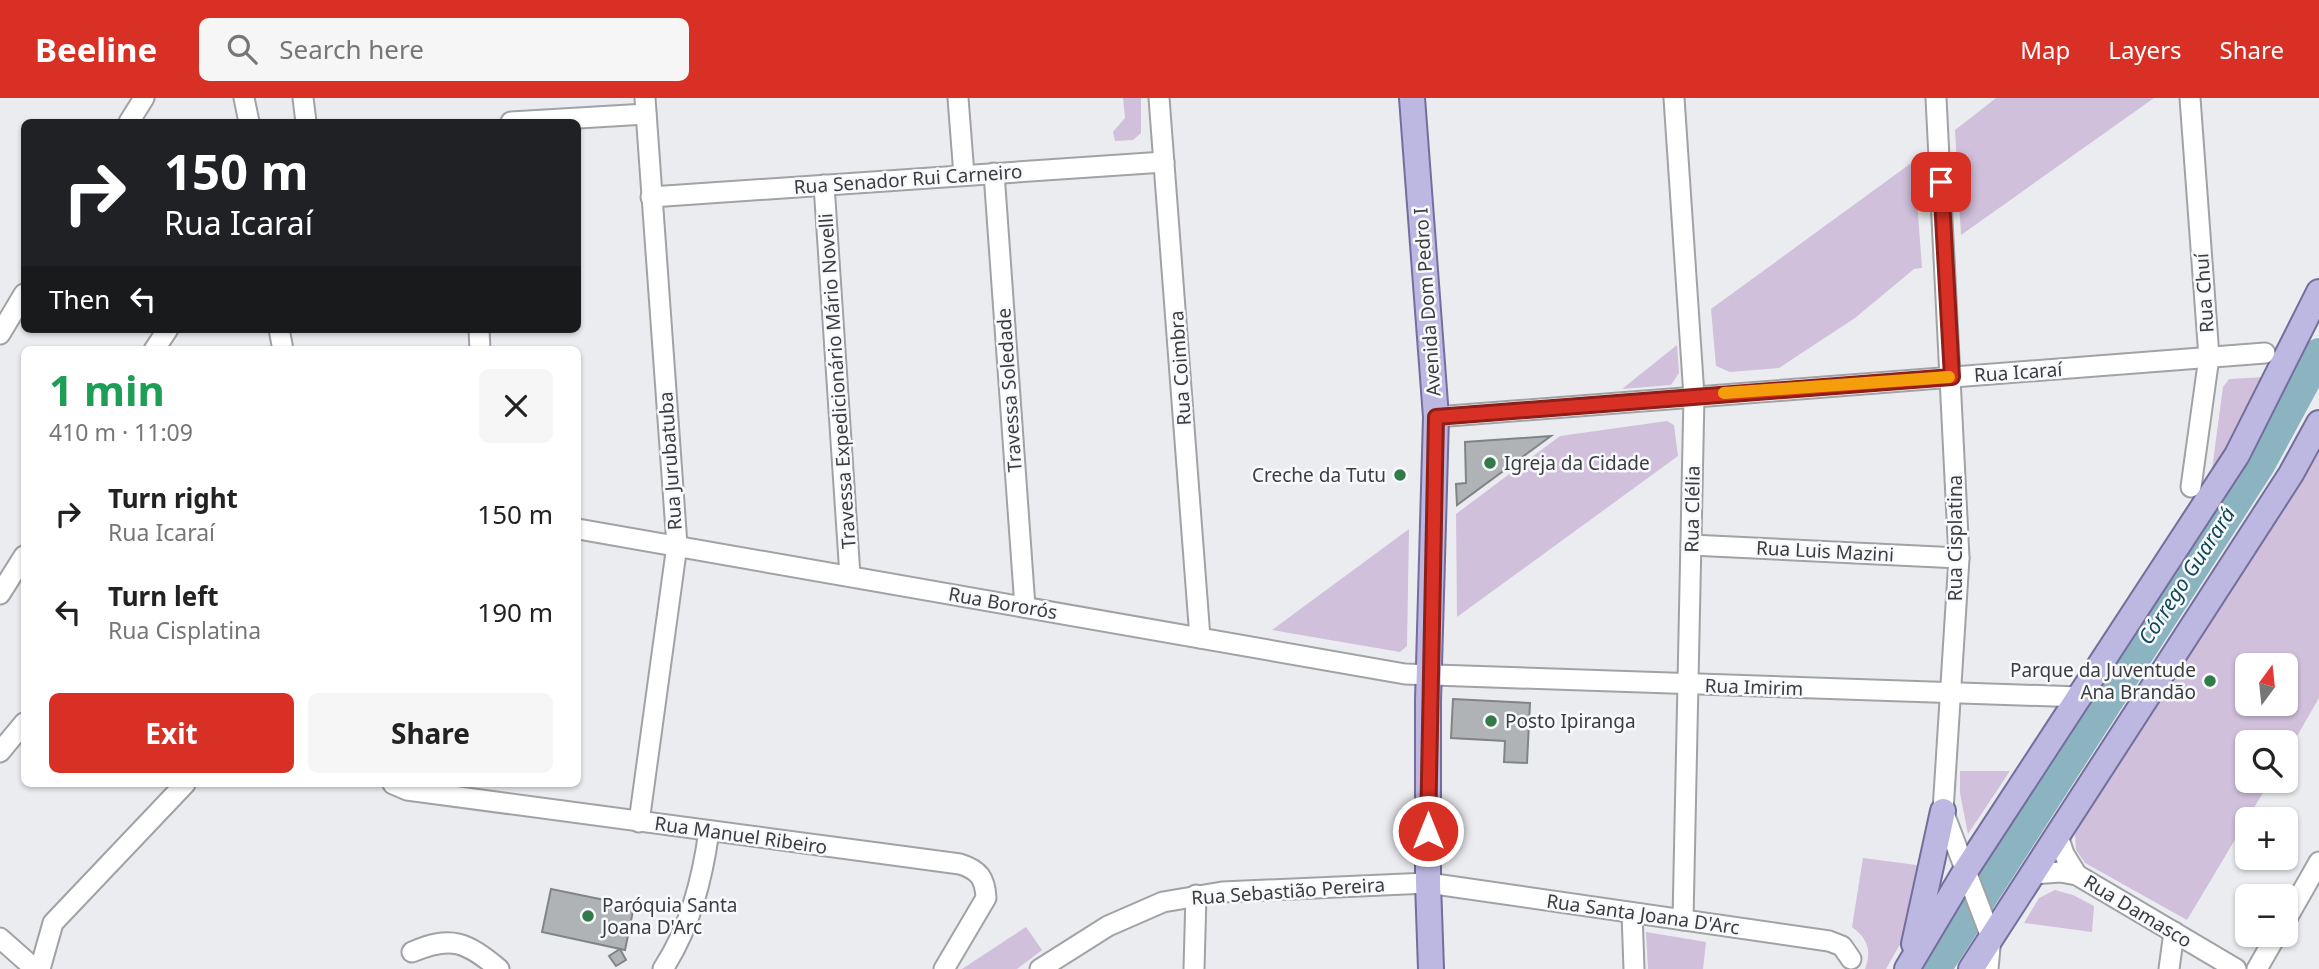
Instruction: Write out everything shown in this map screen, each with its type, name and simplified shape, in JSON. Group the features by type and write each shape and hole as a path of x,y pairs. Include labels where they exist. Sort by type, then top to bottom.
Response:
{"main road":[{"name":"Avenida Dom Pedro I","path":"1412,98 1436,417 1429,675 1428,883 1431,969"},
{"path":"1908,968 1966,870 2237,455 2319,292"},
{"path":"1971,969 1988,928 2032,874 2291,474 2319,423"},
{"path":"1908,968 1943,811"}],"street":[{"path":"131,119 144,98"},
{"path":"244,98 248,119"},
{"path":"303,98 306,119"},
{"path":"958,98 964,175"},
{"name":"Rua Coimbra","path":"1159,98 1200,638"},
{"name":"Rua Clélia","path":"1674,98 1694,396 1684,920"},
{"name":"Rua Cisplatina","path":"1936,98 1959,558 1943,811 1988,928 1988,969"},
{"name":"Rua Chuí","path":"2190,98 2209,357 2191,487"},
{"path":"536,119 646,106"},
{"name":"Rua Jurubatuba","path":"639,822 677,545 646,106"},
{"name":"Rua Senador Rui Carneiro","path":"651,197 1164,162"},
{"name":"Travessa Soledade","path":"994,173 1025,607"},
{"name":"Travessa Expedicionário Mário Novelli","path":"824,185 850,576"},
{"path":"0,334 21,299"},
{"name":"Rua Icaraí","path":"1436,417 2265,353"},
{"name":"Rua Bororós","path":"581,529 1405,674 1429,675"},
{"name":"Rua Luis Mazini","path":"1691,545 1959,558"},
{"path":"0,594 21,561"},
{"name":"Rua Imirim","path":"1429,675 1949,694 2080,696"},
{"path":"0,752 21,727"},
{"path":"0,938 37,969 53,923 181,787"},
{"name":"Rua Manuel Ribeiro","path":"400,787 639,822 960,864 974,869 983,877 986,898 983,909 944,969"},
{"path":"663,969 677,946 696,897 709,831"},
{"name":"Rua Damasco","path":"2057,833 2064,854 2077,875"},
{"path":"2298,899 2319,862"},
{"name":"Rua Damasco","path":"2032,874 2060,872 2077,875 2236,969"},
{"name":"Rua Sebastião Pereira","path":"1040,969 1135,912 1163,902 1196,895 1428,883"},
{"name":"Rua Santa Joana D'Arc","path":"1428,883 1829,941 1842,946 1851,959"},
{"path":"1194,969 1196,895"},
{"path":"1632,913 1634,969"},
{"path":"2169,969 2174,932"},
{"path":"412,953 437,942 450,941 467,947 499,969"},
{"path":"2257,969 2270,947"}],"shaded area":[{"path":"1123,98 1141,98 1141,133 1133,140 1115,141 1113,132 1125,118"},
{"path":"1996,98 2154,98 1961,235 1955,130"},
{"path":"1914,161 1922,268 1914,269 1855,318 1779,368 1730,372 1716,366 1711,309"},
{"path":"1677,345 1679,373 1671,385 1622,389"},
{"path":"2265,377 2211,477 2223,387 2229,379"},
{"path":"1667,421 1674,425 1678,456 1457,617 1456,514 1560,436"},
{"name":"Parque da Juventude Ana Brandão","path":"2319,448 2319,698 2298,734 2298,730 2235,730 2235,793 2263,793 2254,807 2235,807 2235,840 2187,920 2085,863 2076,850 2075,834"},
{"path":"1409,529 1407,646 1400,652 1272,630"},
{"path":"1960,771 2010,771 1968,834 1960,793"},
{"path":"1863,858 1924,866 1907,932 1886,969 1865,969 1867,946 1862,936 1852,927"},
{"path":"2055,890 2073,895 2094,906 2092,932 2024,923 2039,898"},
{"path":"1026,927 1042,950 1017,969 962,969"},
{"path":"1646,932 1706,942 1703,969 1648,969"}],"building":[{"name":"Igreja da Cidade","path":"1551,436 1457,505 1456,484 1466,483 1465,442"},
{"name":"Posto Ipiranga","path":"1453,699 1530,703 1527,763 1504,762 1505,741 1451,738"},
{"name":"Paróquia Santa Joana D'Arc","path":"551,889 634,906 625,950 542,932"},
{"path":"620,949 626,960 616,966 609,956"}],"waterway":[{"name":"Córrego Guarará","path":"1935,969 2260,463 2319,354"}],"slow traffic":[{"path":"1724,393 1949,377"}],"place":[{"name":"Igreja da Cidade","path":"1490,463"},
{"name":"Creche da Tutu","path":"1400,475"},
{"name":"Parque da Juventude Ana Brandão","path":"2210,681"},
{"name":"Posto Ipiranga","path":"1491,721"},
{"name":"Paróquia Santa Joana D'Arc","path":"588,916"}],"route":[{"path":"1428,831 1429,648 1436,417 1952,377 1941,182"}]}
